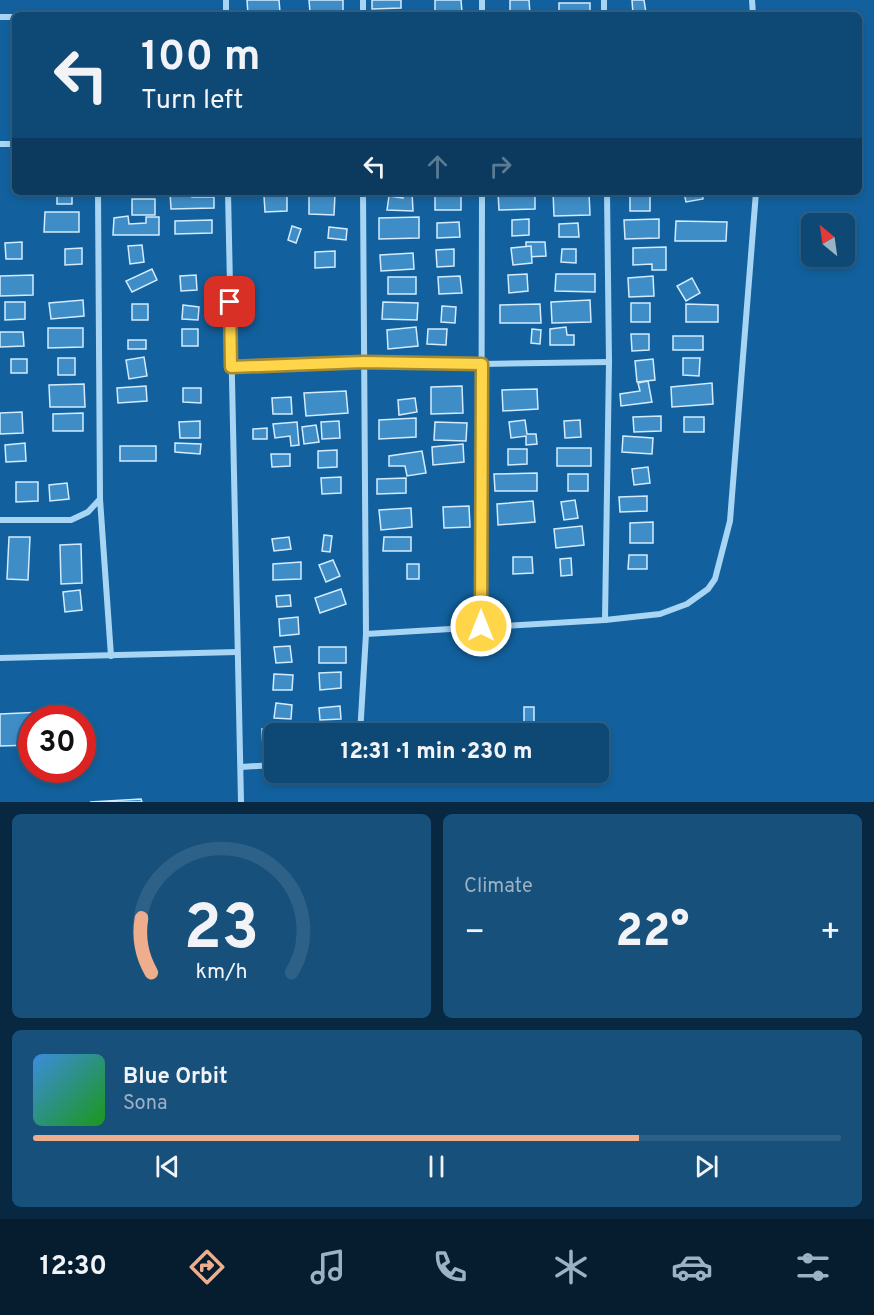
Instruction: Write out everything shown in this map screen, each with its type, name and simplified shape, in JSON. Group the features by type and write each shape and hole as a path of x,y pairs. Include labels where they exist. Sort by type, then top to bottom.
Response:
{"street":[{"path":"98,195 100,499 111,656"},
{"path":"228,195 241,802"},
{"path":"361,723 366,634 363,195"},
{"path":"481,626 482,195"},
{"path":"605,620 609,362 607,195"},
{"path":"366,634 605,620 660,614 677,609 703,593 715,579 730,521 756,195"},
{"path":"231,367 363,362 482,364 609,362"},
{"path":"0,520 71,520 88,512 100,499"},
{"path":"0,658 237,652"},
{"path":"241,767 264,766"}],"building":[{"path":"247,0 279,0 280,12 248,12"},
{"path":"309,0 343,0 343,11 310,12"},
{"path":"372,0 401,0 401,8 372,9"},
{"path":"435,0 461,0 462,12 435,12"},
{"path":"510,0 529,0 530,12 510,12"},
{"path":"632,0 644,0 646,12 633,12"},
{"path":"559,3 590,3 590,12 559,12"},
{"path":"57,195 72,195 72,204 57,204"},
{"path":"170,195 214,197 214,208 171,209"},
{"path":"287,195 287,211 265,212 264,196"},
{"path":"309,195 335,195 334,215 309,214"},
{"path":"402,195 412,195 413,211 387,210 389,196 403,198"},
{"path":"435,195 461,195 461,210 435,210"},
{"path":"498,195 535,195 535,209 499,210"},
{"path":"553,195 589,195 590,215 554,216"},
{"path":"630,195 650,195 650,211 630,211"},
{"path":"684,195 702,195 703,199 686,202"},
{"path":"132,199 155,199 155,215 132,215"},
{"path":"45,212 79,212 79,232 44,232"},
{"path":"128,216 129,224 146,223 146,217 159,217 159,235 113,235 114,218"},
{"path":"419,217 419,238 379,239 379,218"},
{"path":"529,219 529,235 512,236 512,220"},
{"path":"659,219 659,238 625,239 624,220"},
{"path":"212,220 212,233 175,234 175,221"},
{"path":"676,221 727,222 726,241 675,241"},
{"path":"459,222 460,237 437,238 437,223"},
{"path":"578,223 579,237 559,237 559,224"},
{"path":"292,226 301,229 296,243 288,240"},
{"path":"329,227 347,229 346,240 328,238"},
{"path":"22,242 22,259 6,259 5,243"},
{"path":"526,242 545,242 546,256 526,257"},
{"path":"142,245 144,262 130,264 128,246"},
{"path":"531,246 532,263 513,265 511,248"},
{"path":"666,247 666,270 652,270 652,264 633,265 633,248"},
{"path":"82,248 82,264 65,265 65,249"},
{"path":"454,249 454,266 437,267 436,250"},
{"path":"562,249 576,249 576,263 561,262"},
{"path":"335,251 335,267 315,268 315,252"},
{"path":"413,253 414,269 381,271 380,255"},
{"path":"152,269 157,280 132,292 126,281"},
{"path":"527,274 528,291 509,293 508,275"},
{"path":"556,274 595,274 595,292 555,291"},
{"path":"33,275 33,295 0,296 0,276"},
{"path":"196,275 197,290 181,291 180,276"},
{"path":"460,276 462,293 439,294 438,277"},
{"path":"653,276 654,296 629,297 628,278"},
{"path":"388,277 416,277 416,294 388,294"},
{"path":"692,278 700,293 686,301 677,286"},
{"path":"83,300 84,316 51,319 49,303"},
{"path":"590,300 591,322 552,323 551,302"},
{"path":"5,302 25,302 25,319 5,320"},
{"path":"383,302 418,303 417,320 382,319"},
{"path":"631,303 650,303 650,322 631,322"},
{"path":"132,304 148,304 148,320 132,320"},
{"path":"540,304 541,323 500,323 500,305"},
{"path":"686,304 718,305 718,322 686,322"},
{"path":"183,305 199,307 198,320 182,319"},
{"path":"442,306 456,307 455,323 441,322"},
{"path":"416,327 418,346 388,349 387,330"},
{"path":"566,327 567,335 574,335 574,345 550,345 550,329"},
{"path":"48,328 83,328 83,347 48,348"},
{"path":"182,329 198,329 198,346 182,346"},
{"path":"428,329 447,329 446,345 427,344"},
{"path":"532,329 541,330 540,344 531,343"},
{"path":"0,332 23,332 24,346 0,347"},
{"path":"631,334 649,334 649,350 632,351"},
{"path":"673,336 703,336 703,350 673,350"},
{"path":"128,340 146,340 146,349 128,349"},
{"path":"144,357 147,376 129,379 126,360"},
{"path":"58,358 75,358 75,375 58,375"},
{"path":"683,358 700,358 699,376 683,375"},
{"path":"11,359 27,359 27,373 11,373"},
{"path":"653,359 655,380 637,382 635,361"},
{"path":"648,381 652,402 621,406 620,394 640,391 638,383"},
{"path":"712,383 713,404 672,407 671,387"},
{"path":"84,384 85,407 50,407 49,385"},
{"path":"146,386 147,401 118,403 117,388"},
{"path":"462,386 463,413 431,414 431,387"},
{"path":"183,388 201,388 201,403 183,402"},
{"path":"537,389 538,409 503,411 502,390"},
{"path":"346,391 348,413 306,416 304,393"},
{"path":"291,397 292,414 273,414 272,398"},
{"path":"415,398 417,412 399,415 398,400"},
{"path":"22,412 23,433 0,434 0,413"},
{"path":"83,413 83,431 53,431 53,414"},
{"path":"661,416 661,431 634,432 633,417"},
{"path":"684,417 704,417 704,432 684,432"},
{"path":"416,418 416,437 379,439 379,420"},
{"path":"525,420 527,434 536,434 537,444 526,445 526,436 511,438 509,422"},
{"path":"580,420 581,437 565,438 564,421"},
{"path":"200,421 200,438 180,438 179,422"},
{"path":"339,421 340,438 322,439 321,422"},
{"path":"297,422 299,445 291,446 290,436 275,438 273,424"},
{"path":"435,422 467,423 466,441 434,440"},
{"path":"316,425 319,442 304,444 302,427"},
{"path":"267,428 267,439 253,439 253,429"},
{"path":"623,436 653,438 652,454 622,452"},
{"path":"25,443 26,461 6,462 5,445"},
{"path":"175,443 201,444 200,454 175,452"},
{"path":"463,444 464,462 433,465 432,447"},
{"path":"120,446 156,446 156,461 120,461"},
{"path":"557,448 591,448 591,466 557,466"},
{"path":"508,449 527,449 527,464 508,465"},
{"path":"337,450 337,467 318,468 318,451"},
{"path":"422,451 426,473 407,476 405,466 389,466 389,456"},
{"path":"271,454 290,454 290,466 272,467"},
{"path":"648,467 650,483 634,485 632,469"},
{"path":"537,473 537,491 495,491 494,474"},
{"path":"568,474 588,474 588,491 568,491"},
{"path":"341,477 341,493 322,494 321,478"},
{"path":"406,478 406,493 377,494 377,479"},
{"path":"16,482 38,482 38,501 16,502"},
{"path":"67,483 69,499 50,501 49,485"},
{"path":"647,496 647,511 620,512 619,497"},
{"path":"575,500 578,518 564,520 561,502"},
{"path":"533,501 535,522 498,525 497,504"},
{"path":"469,506 470,527 444,528 443,507"},
{"path":"411,508 412,527 381,530 379,510"},
{"path":"653,522 653,543 630,543 630,523"},
{"path":"582,526 584,545 556,548 554,529"},
{"path":"324,535 332,536 330,552 322,551"},
{"path":"9,537 30,537 28,580 7,579"},
{"path":"289,537 291,549 274,551 272,539"},
{"path":"384,537 411,537 411,551 383,551"},
{"path":"81,544 82,583 61,584 60,545"},
{"path":"629,555 647,555 647,569 628,569"},
{"path":"513,557 532,557 533,573 513,574"},
{"path":"571,558 572,575 561,576 560,559"},
{"path":"333,560 340,576 326,582 319,565"},
{"path":"301,562 301,579 273,580 273,564"},
{"path":"407,564 419,564 419,579 407,579"},
{"path":"341,589 346,604 320,613 315,598"},
{"path":"80,590 82,610 65,612 63,592"},
{"path":"290,595 291,606 277,607 276,596"},
{"path":"298,617 299,634 280,636 279,619"},
{"path":"290,646 292,662 276,663 274,647"},
{"path":"319,647 346,647 346,663 319,663"},
{"path":"341,672 341,688 320,690 319,673"},
{"path":"274,674 293,675 292,690 273,690"},
{"path":"276,703 292,705 291,719 274,718"},
{"path":"340,706 341,719 320,720 319,708"},
{"path":"524,707 534,707 534,723 524,723"},
{"path":"18,713 18,745 0,746 0,714"},
{"path":"262,729 264,729 264,748 263,748"},
{"path":"141,799 142,802 90,802"}],"route":[{"path":"230,302 231,367 363,362 482,364 481,626"}]}
